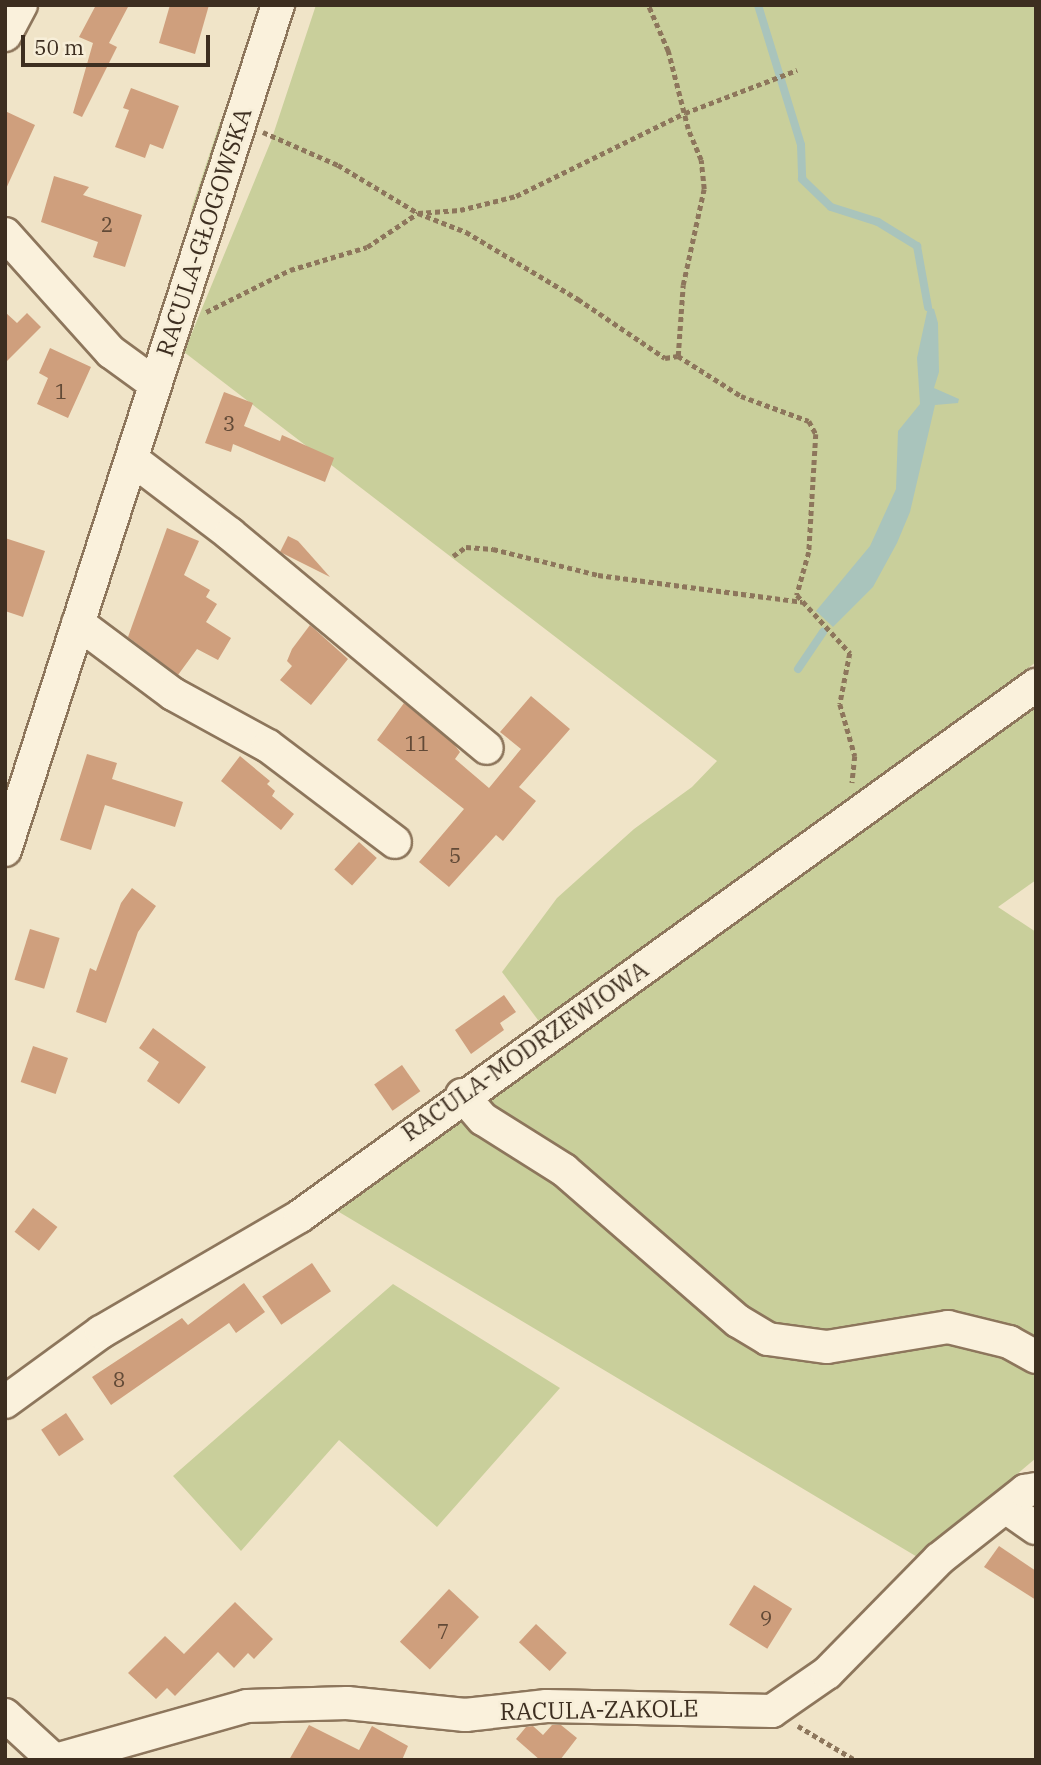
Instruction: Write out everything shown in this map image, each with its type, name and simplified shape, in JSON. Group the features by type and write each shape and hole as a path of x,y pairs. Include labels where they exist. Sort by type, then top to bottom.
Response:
{"street":[{"path":"5,35 20,5"},
{"name":"RACULA-GŁOGOWSKA","path":"5,850 278,5"},
{"path":"5,234 111,352 155,384"},
{"path":"132,460 230,534 486,748"},
{"path":"78,623 173,694 268,746 395,842"},
{"name":"RACULA-MODRZEWIOWA","path":"5,1402 101,1332 300,1216 462,1095 1036,685"},
{"path":"462,1095 483,1119 533,1146 738,1321 768,1339 827,1348 948,1327 1009,1342 1036,1357"},
{"path":"772,1711 827,1674 939,1559 1024,1506"},
{"name":"RACULA-ZAKOLE","path":"5,1715 69,1758 215,1712 258,1705 346,1703 466,1716 547,1706 772,1711"}],"path":[{"path":"648,5 668,51 684,113 701,160 704,189 683,285 678,356"},
{"path":"177,316 211,312 290,270 367,247 418,213 460,210 516,196 684,113 797,70"},
{"path":"240,121 338,165 418,213 477,239 578,299 665,358 678,356 740,396 792,413 813,428 809,552 797,595 850,653 840,704 855,756 848,820"},
{"path":"453,556 466,547 493,549 598,575 803,603"},
{"path":"772,1711 855,1760"}],"green space":[{"path":"258,5 263,5 263,112 258,112"},
{"path":"316,5 1036,5 1036,662 550,1036 502,972 557,898 634,829 692,787 717,761 184,352 271,141"},
{"path":"220,122 223,129 179,267 192,207"},
{"path":"1036,696 1036,880 998,907 1036,932 1036,1458 919,1558 334,1209"},
{"path":"393,1284 560,1388 437,1527 339,1440 241,1551 173,1476"}],"water":[{"path":"928,307 934,309 938,323 939,372 934,388 959,399 958,403 935,405 910,512 897,543 873,587 833,627 816,611 870,546 896,489 898,431 920,404 917,358"}],"building":[{"path":"96,5 129,5 109,43 117,47 82,117 73,113 93,43 79,37"},
{"path":"170,5 209,5 195,54 159,43"},
{"path":"131,88 179,106 163,149 150,144 145,158 115,147 129,110 123,108"},
{"path":"5,111 35,125 5,191"},
{"path":"54,176 89,187 83,195 142,215 125,267 93,257 98,242 41,222"},
{"path":"5,312 17,323 27,313 41,327 5,363"},
{"path":"50,348 91,367 68,418 37,404 48,378 39,373"},
{"path":"224,392 253,403 244,426 280,441 282,435 334,458 325,482 233,444 231,452 205,443"},
{"path":"167,528 199,541 184,575 210,590 206,597 217,604 206,622 231,638 218,660 197,649 178,675 128,637"},
{"path":"288,536 298,541 330,577 280,552"},
{"path":"5,538 45,551 23,617 5,611"},
{"path":"310,625 348,659 311,705 280,680 292,666 287,661 292,649"},
{"path":"531,696 570,729 519,787 536,801 503,841 496,835 449,887 419,862 464,809 377,740 404,703 453,743 460,752 455,759 489,788 521,749 500,732"},
{"path":"87,754 117,763 112,779 183,802 175,827 105,805 91,850 60,840"},
{"path":"240,756 270,781 267,784 275,791 272,796 294,814 281,830 221,781"},
{"path":"359,842 377,858 352,886 334,869"},
{"path":"132,888 156,906 138,932 106,1023 76,1012 90,968 96,971 121,903"},
{"path":"30,929 60,938 44,989 15,980"},
{"path":"504,995 516,1012 500,1023 504,1030 471,1054 455,1030"},
{"path":"153,1028 206,1067 179,1104 147,1081 159,1062 139,1048"},
{"path":"33,1046 68,1058 56,1094 21,1082"},
{"path":"402,1065 420,1091 393,1111 374,1085"},
{"path":"33,1208 57,1227 39,1251 15,1232"},
{"path":"312,1263 331,1291 281,1325 262,1297"},
{"path":"244,1283 265,1312 236,1333 229,1323 111,1405 92,1377 182,1318 188,1325"},
{"path":"66,1413 84,1440 59,1456 41,1430"},
{"path":"999,1546 1036,1571 1036,1600 984,1567"},
{"path":"754,1585 792,1609 767,1649 729,1625"},
{"path":"449,1589 479,1617 430,1670 400,1642"},
{"path":"235,1602 273,1639 254,1659 248,1653 234,1668 218,1652 175,1696 167,1688 156,1699 128,1673 165,1636 184,1654"},
{"path":"536,1624 567,1653 550,1671 519,1642"},
{"path":"309,1725 359,1750 372,1726 408,1746 402,1760 289,1760"},
{"path":"552,1725 561,1725 577,1738 560,1760 540,1760 516,1739 526,1727 533,1726 543,1735"}],"waterway":[{"path":"758,5 801,145 802,179 831,207 878,222 917,246 928,307"},
{"path":"798,669 823,632"}]}
